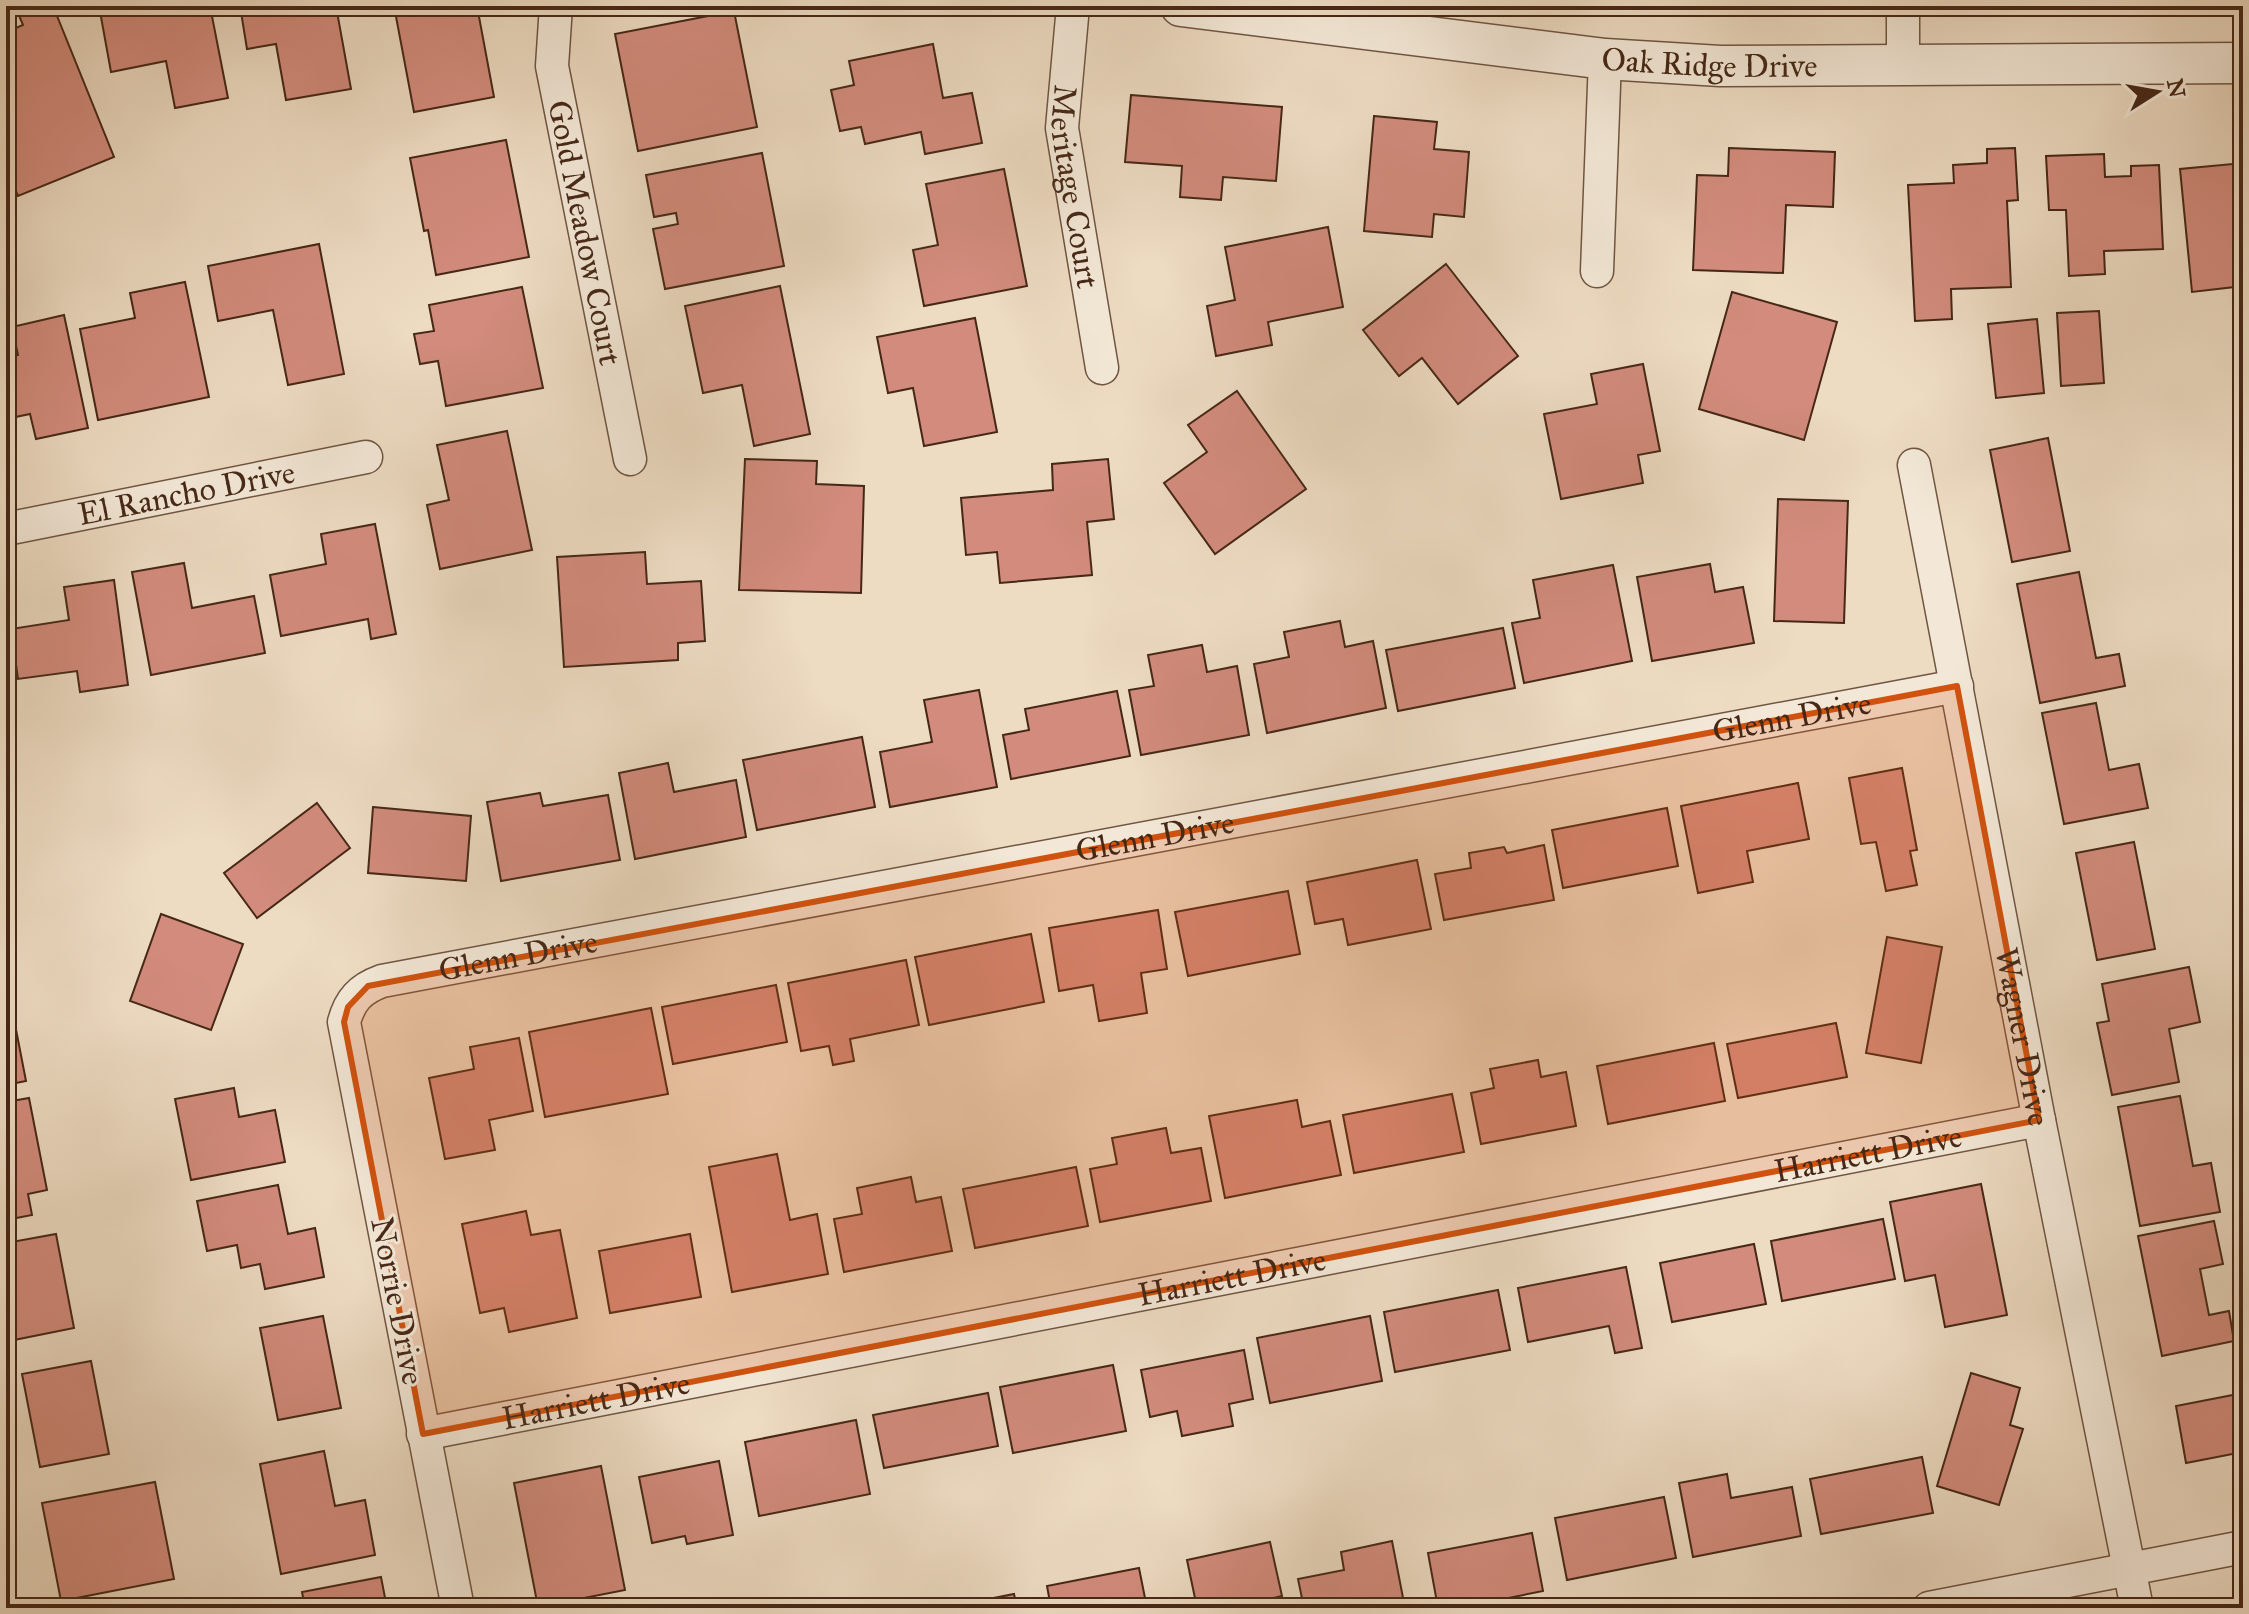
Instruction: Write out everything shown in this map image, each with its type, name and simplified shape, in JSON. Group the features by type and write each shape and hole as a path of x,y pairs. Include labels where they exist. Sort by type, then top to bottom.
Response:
{"street":[{"name":"Gold Meadow Court","path":"556,6 552,66 630,459"},
{"name":"Meritage Court","path":"1073,6 1062,128 1102,368"},
{"name":"Oak Ridge Drive","path":"1181,6 1605,59 1720,66 2243,63"},
{"path":"1903,6 1903,65"},
{"path":"1597,271 1605,59"},
{"name":"El Rancho Drive","path":"6,529 366,457"},
{"name":"Wagner Drive","path":"1914,465 2039,1120 2137,1608"},
{"name":"Glenn Drive","path":"356,996 368,986 382,981 1957,686"},
{"name":"Norrie Drive","path":"356,996 348,1007 344,1022 458,1608"},
{"name":"Harriett Drive","path":"423,1434 2039,1120"},
{"path":"1929,1608 2243,1547"}],"highlighted area":[{"path":"1957,686 2039,1120 423,1434 344,1022 348,1007 368,986"}],"building":[{"path":"15,6 53,6 114,157 18,196 6,166 6,62 10,60 6,50 6,32 23,25"},
{"path":"99,6 210,6 228,98 175,108 166,61 111,72"},
{"path":"240,6 336,6 351,89 286,100 276,44 247,49"},
{"path":"394,6 477,6 494,97 414,112"},
{"path":"734,11 757,127 638,151 615,34"},
{"path":"933,44 943,98 972,93 982,143 925,154 921,132 865,144 861,127 840,131 831,90 854,85 849,61"},
{"path":"1131,95 1282,107 1276,181 1223,177 1221,200 1180,197 1182,166 1125,162"},
{"path":"1374,116 1437,122 1434,149 1469,152 1464,217 1434,214 1432,237 1364,231"},
{"path":"506,140 529,257 436,275 410,158"},
{"path":"1729,148 1835,152 1833,207 1786,205 1783,273 1693,270 1697,175 1728,176"},
{"path":"2015,148 2018,200 2007,201 2011,287 1951,289 1952,319 1915,321 1908,185 1954,183 1953,165 1987,163 1987,149"},
{"path":"762,153 784,266 665,289 653,229 678,224 676,213 654,217 646,175"},
{"path":"2104,154 2105,177 2131,176 2131,166 2159,165 2163,249 2104,251 2105,274 2069,276 2066,210 2049,210 2046,156"},
{"path":"2243,163 2243,286 2192,292 2180,169"},
{"path":"1004,169 1027,286 924,306 913,250 938,245 926,184"},
{"path":"1328,227 1343,307 1268,322 1272,345 1216,356 1207,306 1235,300 1225,247"},
{"path":"319,244 344,374 288,385 273,310 218,321 208,266"},
{"path":"1446,264 1518,356 1458,404 1422,358 1399,376 1363,330"},
{"path":"185,282 209,397 98,420 80,329 135,318 130,293"},
{"path":"780,286 810,434 754,446 742,385 703,393 685,306"},
{"path":"522,287 543,388 446,406 438,361 420,364 414,334 434,331 429,305"},
{"path":"1732,292 1837,322 1804,440 1699,409"},
{"path":"2099,311 2104,383 2061,386 2057,313"},
{"path":"64,315 88,428 36,439 30,414 6,419 6,357 18,355 12,327"},
{"path":"975,318 997,432 924,446 913,388 888,393 877,337"},
{"path":"2037,319 2044,393 1996,398 1988,324"},
{"path":"1643,364 1660,451 1638,455 1643,483 1561,499 1544,414 1597,404 1591,374"},
{"path":"1237,391 1306,489 1215,554 1164,483 1207,452 1188,425"},
{"path":"507,431 532,550 440,569 427,505 449,500 437,445"},
{"path":"2048,438 2070,551 2012,562 1990,450"},
{"path":"745,459 817,461 816,484 864,486 861,593 739,590"},
{"path":"1108,459 1114,519 1087,522 1092,575 1000,583 997,552 966,555 961,498 1053,490 1052,464"},
{"path":"1778,499 1848,501 1844,623 1774,621"},
{"path":"375,524 396,634 371,639 368,619 281,636 270,575 326,564 321,534"},
{"path":"645,552 647,584 701,581 705,641 678,643 678,660 564,667 557,557"},
{"path":"184,563 192,608 254,596 265,653 151,675 132,572"},
{"path":"1710,564 1715,592 1743,587 1754,643 1652,661 1637,577"},
{"path":"1613,565 1632,661 1524,683 1512,623 1540,618 1533,580"},
{"path":"2079,572 2096,658 2119,654 2125,686 2040,703 2017,584"},
{"path":"114,580 128,685 80,692 77,671 18,679 11,629 69,620 64,587"},
{"path":"1340,621 1345,647 1373,641 1386,708 1267,733 1254,664 1289,657 1284,632"},
{"path":"1503,628 1515,688 1398,711 1386,650"},
{"path":"1202,645 1207,672 1237,666 1249,735 1141,755 1129,690 1154,686 1148,655"},
{"path":"979,690 997,787 890,807 880,752 932,742 924,700"},
{"path":"1117,691 1130,756 1011,779 1003,735 1029,730 1025,709"},
{"path":"2096,703 2109,770 2139,764 2148,808 2064,824 2042,713"},
{"path":"862,737 875,807 757,830 743,760"},
{"path":"668,763 674,792 736,780 746,837 635,859 619,773"},
{"path":"1902,768 1917,850 1910,851 1917,885 1886,891 1876,842 1861,844 1849,778"},
{"path":"1798,783 1809,839 1747,851 1753,882 1698,893 1681,806"},
{"path":"540,793 543,806 608,795 620,860 501,881 487,802"},
{"path":"317,803 350,848 257,918 224,873"},
{"path":"373,807 471,816 466,881 368,873"},
{"path":"1667,808 1678,866 1563,888 1552,830"},
{"path":"2134,842 2155,949 2097,960 2076,853"},
{"path":"1544,845 1554,900 1444,920 1435,874 1471,868 1469,853 1504,847 1507,853"},
{"path":"1417,860 1431,929 1348,945 1343,919 1315,924 1307,882"},
{"path":"1288,891 1300,954 1188,976 1175,912"},
{"path":"1158,910 1167,969 1141,973 1147,1013 1099,1021 1093,985 1059,991 1049,928"},
{"path":"161,914 243,944 211,1030 130,1001"},
{"path":"6,916 13,950 6,951"},
{"path":"1031,934 1044,1002 929,1025 915,957"},
{"path":"1887,937 1942,947 1921,1063 1866,1053"},
{"path":"906,960 919,1025 850,1039 854,1061 833,1065 829,1046 801,1051 788,983"},
{"path":"2189,967 2200,1022 2169,1029 2179,1082 2112,1095 2097,1023 2109,1021 2102,984"},
{"path":"6,978 26,1081 6,1085"},
{"path":"776,985 787,1042 673,1064 662,1007"},
{"path":"651,1008 668,1094 545,1117 529,1032"},
{"path":"1836,1023 1847,1077 1738,1098 1727,1044"},
{"path":"519,1038 533,1111 489,1120 495,1150 445,1159 429,1078 474,1069 470,1047"},
{"path":"1714,1043 1725,1101 1608,1124 1597,1066"},
{"path":"1538,1060 1541,1077 1566,1072 1576,1126 1481,1144 1471,1093 1494,1088 1490,1069"},
{"path":"234,1088 239,1117 275,1110 285,1162 191,1180 175,1099"},
{"path":"1452,1094 1464,1152 1354,1173 1343,1115"},
{"path":"2180,1096 2193,1166 2211,1163 2220,1212 2140,1226 2118,1107"},
{"path":"29,1098 47,1190 28,1194 32,1215 6,1220 6,1102"},
{"path":"1297,1100 1302,1127 1330,1121 1341,1175 1225,1198 1209,1116"},
{"path":"1166,1128 1171,1153 1201,1148 1211,1201 1100,1222 1090,1169 1117,1164 1112,1138"},
{"path":"777,1154 790,1220 817,1214 828,1274 732,1292 709,1167"},
{"path":"1076,1167 1088,1226 975,1248 963,1189"},
{"path":"911,1177 916,1202 941,1197 952,1251 844,1272 834,1219 862,1214 857,1188"},
{"path":"1981,1184 2007,1315 1945,1327 1935,1275 1905,1281 1890,1202"},
{"path":"278,1185 288,1234 315,1228 324,1277 265,1289 260,1264 241,1268 237,1245 207,1251 197,1201"},
{"path":"526,1211 531,1235 560,1230 577,1318 509,1332 504,1308 480,1313 462,1224"},
{"path":"1883,1219 1895,1279 1782,1301 1771,1241"},
{"path":"2214,1221 2223,1264 2200,1269 2209,1315 2229,1311 2234,1341 2162,1356 2138,1236"},
{"path":"56,1234 74,1328 14,1340 6,1299 6,1243"},
{"path":"690,1234 701,1297 610,1313 599,1251"},
{"path":"1754,1244 1766,1304 1672,1322 1660,1263"},
{"path":"1626,1267 1642,1348 1615,1353 1609,1326 1528,1342 1518,1288"},
{"path":"1498,1290 1510,1350 1395,1372 1384,1312"},
{"path":"323,1316 341,1408 278,1420 260,1328"},
{"path":"1370,1316 1382,1381 1270,1403 1257,1338"},
{"path":"1244,1350 1253,1399 1229,1404 1233,1426 1182,1436 1177,1411 1150,1417 1141,1370"},
{"path":"91,1361 109,1454 40,1467 22,1374"},
{"path":"1113,1365 1126,1431 1013,1453 1000,1387"},
{"path":"1971,1373 2020,1388 2010,1425 2023,1429 1999,1505 1937,1486"},
{"path":"988,1393 998,1446 884,1468 873,1415"},
{"path":"2243,1393 2243,1452 2186,1463 2176,1406"},
{"path":"856,1420 870,1494 759,1516 745,1442"},
{"path":"324,1451 335,1506 365,1500 375,1555 281,1574 260,1464"},
{"path":"1922,1457 1933,1513 1821,1534 1810,1479"},
{"path":"719,1461 733,1535 687,1544 685,1536 652,1543 639,1477"},
{"path":"601,1466 625,1590 538,1607 514,1483"},
{"path":"1727,1474 1731,1498 1792,1487 1801,1536 1693,1557 1679,1483"},
{"path":"155,1482 174,1579 61,1601 42,1503"},
{"path":"1664,1497 1676,1558 1567,1580 1555,1518"},
{"path":"1532,1533 1543,1591 1458,1608 1438,1608 1428,1553"},
{"path":"1392,1541 1405,1608 1304,1608 1298,1579 1344,1570 1341,1552"},
{"path":"1270,1542 1282,1596 1230,1608 1184,1608 1183,1605 1196,1603 1187,1560"},
{"path":"1139,1568 1147,1608 1051,1608 1047,1586"},
{"path":"381,1577 387,1608 305,1608 302,1592"},
{"path":"1014,1594 1017,1608 943,1608"}]}
